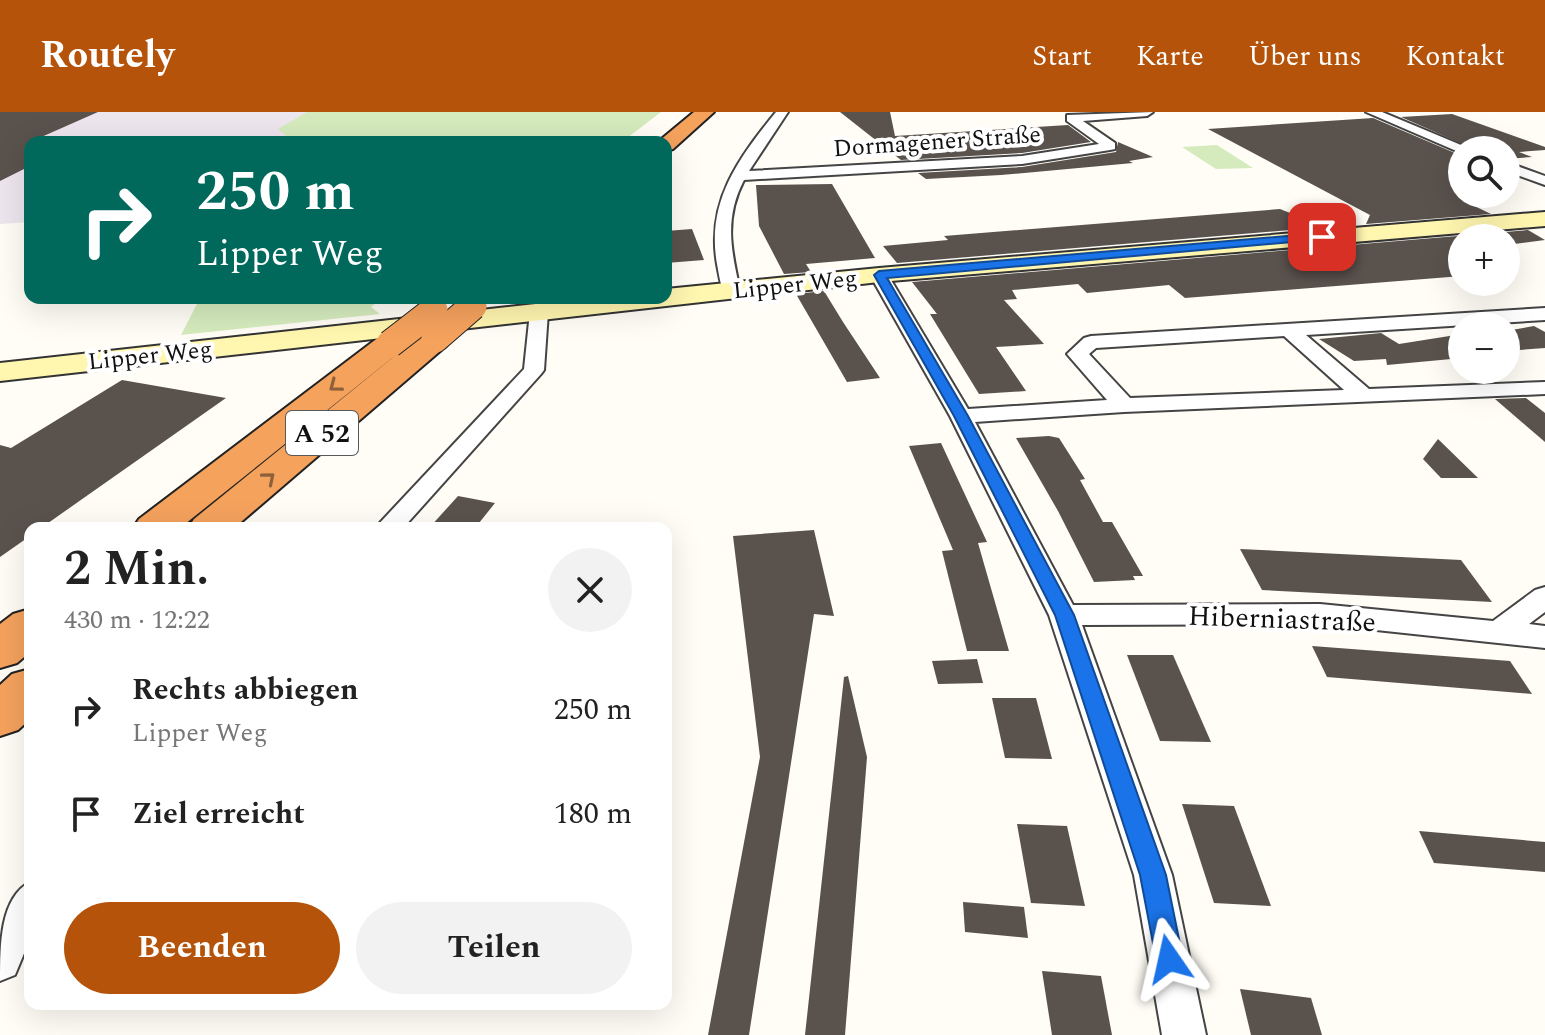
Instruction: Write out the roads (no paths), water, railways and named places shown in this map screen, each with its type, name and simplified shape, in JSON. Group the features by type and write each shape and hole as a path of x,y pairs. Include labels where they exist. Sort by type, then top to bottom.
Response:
{"highway":[{"path":"653,136 683,112"},
{"path":"672,140 705,112"},
{"name":"A 52","path":"162,522 390,344 455,310"},
{"name":"A 52","path":"216,522 455,310"},
{"path":"0,650 24,631"},
{"path":"0,702 24,682"},
{"path":"0,716 24,694"}],"street":[{"path":"731,290 720,239 721,214 729,189 782,112"},
{"name":"Dormagener Straße","path":"738,176 1022,160 1080,152 1110,146 1071,118 1147,112"},
{"path":"1372,112 1448,143"},
{"path":"1520,171 1545,181"},
{"name":"Lipper Weg","path":"672,297 879,275 1545,219"},
{"path":"879,275 961,416 1064,615 1153,875 1184,1035"},
{"name":"Lipper Weg","path":"0,372 610,304"},
{"path":"394,522 534,370 539,312"},
{"path":"1124,405 1077,354 1091,342 1545,314"},
{"path":"1288,329 1362,394"},
{"path":"961,416 1124,405 1545,388"},
{"path":"1499,632 1545,597"},
{"name":"Hiberniastraße","path":"1064,615 1320,614 1545,637"},
{"path":"0,960 24,907"}]}
